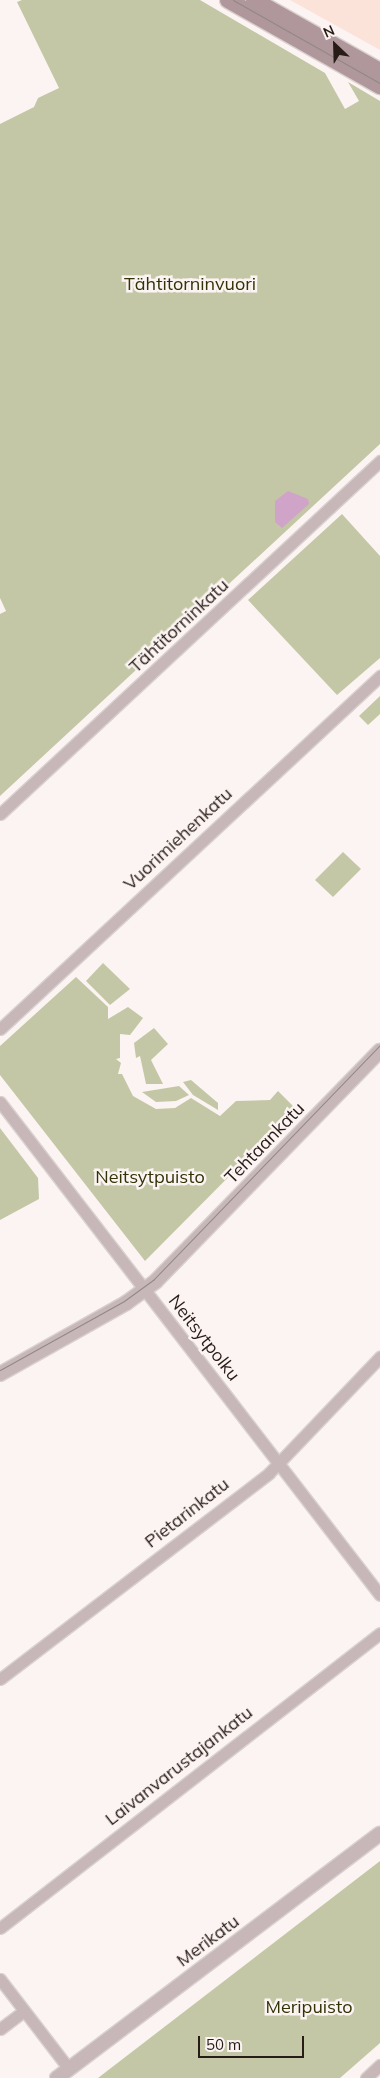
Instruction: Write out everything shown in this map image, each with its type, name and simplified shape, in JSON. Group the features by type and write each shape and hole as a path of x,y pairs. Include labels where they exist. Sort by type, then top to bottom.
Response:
{"main road":[{"path":"228,0 380,86"},
{"path":"254,0 380,71"}],"street":[{"name":"Tähtitorninkatu","path":"0,814 380,461"},
{"name":"Vuorimiehenkatu","path":"0,1029 380,676"},
{"name":"Tehtaankatu","path":"0,1374 145,1291 380,1051"},
{"name":"Neitsytpolku","path":"0,1102 145,1291 280,1462 380,1595"},
{"name":"Pietarinkatu","path":"0,1680 280,1462 380,1357"},
{"name":"Laivanvarustajankatu","path":"0,1928 380,1633"},
{"name":"Merikatu","path":"57,2078 380,1834"},
{"path":"0,1979 69,2069"},
{"path":"0,2029 24,2011"},
{"path":"366,2078 380,2066"}],"shaded area":[{"path":"290,0 380,0 380,50"},
{"path":"288,491 308,499 309,504 282,528 275,522 275,501"}],"green space":[{"name":"Tähtitorninvuori","path":"22,0 200,0 325,73 345,109 359,101 348,82 380,101 380,444 0,796 0,614 6,611 0,598 0,124 34,107 38,98 59,88 17,2"},
{"path":"342,514 380,556 380,658 337,695 248,600"},
{"path":"380,696 380,714 368,725 359,716"},
{"path":"343,852 361,869 333,897 315,880"},
{"path":"103,963 130,989 110,1005 86,981"},
{"name":"Neitsytpuisto","path":"76,977 108,1007 108,1019 128,1007 143,1018 130,1035 120,1034 120,1058 116,1059 121,1063 118,1074 122,1074 133,1096 156,1109 175,1108 191,1098 220,1116 236,1101 270,1100 278,1091 296,1109 145,1261 0,1075 0,1046"},
{"path":"154,1028 168,1044 151,1060 163,1084 146,1084 140,1056 136,1058 134,1043"},
{"path":"191,1080 218,1103 218,1110 193,1095 183,1082"},
{"path":"179,1086 189,1095 176,1101 156,1102 142,1092"},
{"path":"0,1128 38,1178 39,1199 0,1220"},
{"name":"Meripuisto","path":"380,1861 380,2043 340,2078 98,2078"}],"tram line":[{"path":"233,0 380,83"},
{"path":"0,1370 124,1301 154,1279 380,1045"}]}
